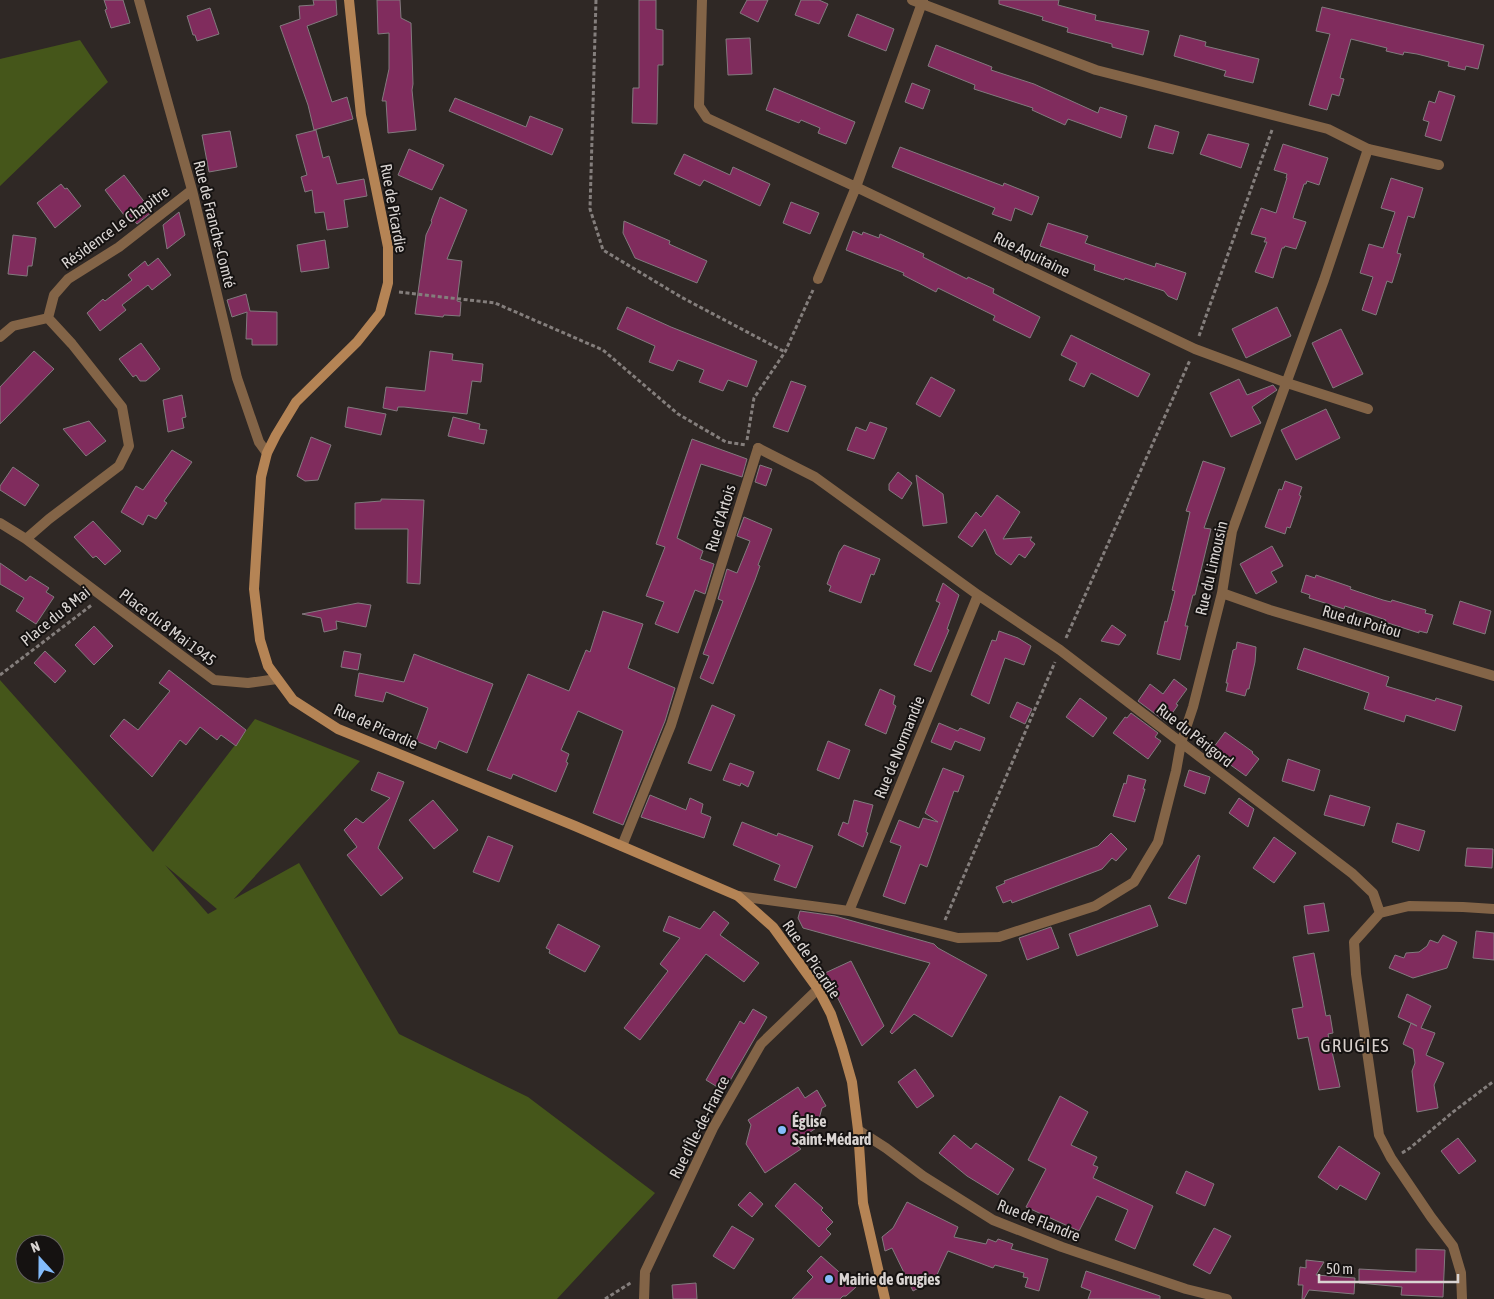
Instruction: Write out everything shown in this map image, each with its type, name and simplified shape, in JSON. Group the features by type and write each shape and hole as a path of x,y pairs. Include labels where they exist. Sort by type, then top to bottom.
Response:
{"street":[{"name":"Rue de Franche-Comté","path":"140,0 192,190 237,378 259,442 267,453"},
{"name":"Rue de Picardie","path":"349,0 361,115 388,247 388,283 380,312 357,342 296,402 267,453 262,477 254,590 260,640 268,666 293,700 338,729 738,896 773,927 818,989 831,1014 842,1047 852,1082 858,1130 863,1203 885,1299"},
{"name":"Rue Aquitaine","path":"702,0 699,106 706,118 856,186 1194,349 1287,383 1368,409"},
{"path":"818,280 856,186 919,1 1096,70 1278,115 1328,129 1368,149 1439,165"},
{"name":"Rue du Limousin","path":"738,896 848,911 958,938 999,937 1095,906 1134,882 1158,842 1181,743 1193,707 1222,593 1232,531 1324,280 1368,149"},
{"name":"Résidence Le Chapitre","path":"48,318 54,295 68,279 119,247 192,190"},
{"path":"0,337 14,326 48,318 72,344 122,407 129,446 118,466 26,539"},
{"path":"758,448 816,477 978,595"},
{"name":"Rue d'Artois","path":"622,846 671,725 758,448"},
{"path":"0,523 26,539 102,595"},
{"name":"Rue du Poitou","path":"1222,593 1270,610 1494,676"},
{"name":"Place du 8 Mai 1945","path":"102,595 214,680 248,683 277,679"},
{"name":"Rue du Périgord","path":"978,595 1060,650 1353,874 1373,893 1380,913"},
{"name":"Rue de Normandie","path":"848,911 978,595"},
{"path":"1462,1299 1461,1273 1453,1246 1391,1158 1379,1135 1356,974 1354,942 1380,913 1409,906 1494,909"},
{"name":"Rue d'Île-de-France","path":"644,1299 645,1272 713,1128 760,1044 818,989"},
{"name":"Rue de Flandre","path":"858,1130 923,1176 993,1220 1062,1247 1169,1284 1227,1299"}],"path":[{"path":"596,0 590,209 603,250 681,297 785,352"},
{"path":"939,934 1060,650 1194,349 1278,115"},
{"path":"746,446 754,398 785,352 818,280"},
{"path":"386,291 495,303 603,350 678,414 726,442 758,448"},
{"name":"Place du 8 Mai","path":"0,676 97,602 102,595"},
{"path":"1391,1158 1410,1148 1494,1081"},
{"path":"605,1299 645,1272"}],"green space":[{"path":"80,40 108,82 0,186 0,59"},
{"path":"0,680 153,852 255,719 360,761 234,899 299,863 399,1034 528,1097 655,1193 557,1299 0,1299","holes":["165,865 217,909 208,914"]}],"building":[{"path":"104,0 123,0 130,23 111,28"},
{"path":"313,0 336,0 337,15 307,26 332,102 347,97 353,119 314,130 308,105 280,26 300,19 299,6 314,5"},
{"path":"377,0 400,0 401,18 411,23 412,90 416,130 388,133 386,101 382,101 389,69 389,33 378,34"},
{"path":"639,0 656,0 656,29 663,30 663,65 658,65 657,124 632,123 633,88 639,88"},
{"path":"747,0 768,0 758,22 740,13"},
{"path":"801,0 819,0 828,4 819,24 795,15"},
{"path":"999,0 1059,0 1058,5 1096,15 1095,20 1149,31 1143,55 1112,47 1112,44 1067,32 1068,28 1042,20 1043,17 999,4"},
{"path":"1322,7 1484,45 1478,69 1466,66 1465,70 1448,66 1449,62 1404,52 1403,55 1386,51 1387,48 1351,39 1340,78 1344,79 1339,96 1332,94 1327,110 1309,105 1330,34 1316,31"},
{"path":"210,8 219,34 197,41 187,16"},
{"path":"857,14 894,29 886,51 848,36"},
{"path":"1180,35 1206,42 1205,46 1259,59 1253,83 1224,76 1226,71 1174,56"},
{"path":"750,38 752,74 728,75 726,39"},
{"path":"936,45 992,67 991,70 1034,84 1098,113 1100,107 1127,116 1121,138 1068,119 1065,125 1032,110 1033,108 974,89 975,85 928,66"},
{"path":"912,83 930,90 923,109 905,102"},
{"path":"774,88 855,122 846,144 818,133 820,128 801,120 799,123 766,110"},
{"path":"1439,91 1455,96 1441,141 1425,136 1429,122 1423,120 1429,101 1435,103"},
{"path":"455,98 526,127 530,116 563,129 552,155 449,111"},
{"path":"1155,125 1179,132 1173,154 1148,148"},
{"path":"316,130 323,158 329,156 337,184 364,179 367,196 344,200 348,227 327,230 324,212 315,213 312,190 305,192 301,177 307,175 296,135"},
{"path":"230,131 237,167 209,172 202,135"},
{"path":"1208,134 1249,144 1241,168 1200,154"},
{"path":"1283,144 1328,158 1319,185 1307,181 1304,184 1293,218 1306,222 1296,249 1285,246 1282,248 1273,278 1255,272 1267,242 1264,242 1266,238 1251,234 1261,208 1276,213 1287,178 1287,174 1274,170"},
{"path":"900,147 1003,186 1004,183 1039,197 1032,215 1015,208 1011,221 992,214 995,208 892,167"},
{"path":"409,149 444,165 432,190 398,175"},
{"path":"684,154 730,175 733,167 770,184 760,206 704,180 700,186 674,174"},
{"path":"124,175 152,212 137,224 131,217 127,219 105,190"},
{"path":"1391,178 1423,188 1414,218 1408,216 1397,253 1401,254 1392,283 1387,281 1376,315 1362,310 1373,277 1360,273 1369,244 1383,248 1395,212 1381,208"},
{"path":"61,184 65,189 67,188 81,206 55,228 37,203"},
{"path":"440,197 467,210 447,259 462,261 457,301 461,302 460,316 444,315 443,317 415,314 426,235"},
{"path":"791,202 819,213 810,234 783,223"},
{"path":"179,212 185,235 167,249 163,225"},
{"path":"624,221 670,241 669,244 707,261 697,283 635,258 623,233"},
{"path":"1048,223 1088,236 1085,243 1155,267 1156,263 1186,273 1177,300 1168,296 1164,291 1094,270 1095,265 1040,246"},
{"path":"853,231 862,235 863,232 879,238 880,234 924,254 923,257 967,279 968,277 994,289 993,293 1040,317 1030,338 993,320 995,316 938,288 936,292 903,275 904,273 846,250"},
{"path":"13,235 36,238 32,266 28,266 27,276 8,274"},
{"path":"325,240 329,268 301,272 297,245"},
{"path":"158,258 171,275 152,290 148,285 122,305 126,310 100,331 87,313 103,299 105,301 132,280 128,275 145,261 148,266"},
{"path":"246,294 250,311 277,312 277,345 252,345 252,339 246,339 247,312 232,317 227,300"},
{"path":"627,307 671,327 757,361 747,387 728,380 723,391 699,382 704,370 678,360 673,371 649,362 655,346 617,329"},
{"path":"1277,307 1291,336 1246,358 1232,329"},
{"path":"1341,329 1363,374 1333,388 1312,343"},
{"path":"1071,335 1150,374 1138,397 1091,373 1084,387 1069,380 1077,363 1061,355"},
{"path":"141,343 160,369 146,381 140,381 136,375 133,377 119,359"},
{"path":"34,351 54,369 0,424 0,387"},
{"path":"430,351 453,354 452,360 483,364 481,382 472,381 467,414 404,407 398,407 397,411 383,408 386,387 425,391"},
{"path":"931,377 955,390 940,417 916,404"},
{"path":"1239,379 1247,395 1273,385 1277,390 1252,407 1261,423 1231,437 1210,393"},
{"path":"791,381 806,386 788,432 773,427"},
{"path":"182,395 186,417 182,418 184,428 168,432 163,400"},
{"path":"348,407 386,414 381,435 345,427"},
{"path":"1326,409 1340,438 1296,460 1281,430"},
{"path":"453,417 480,424 479,429 487,430 484,444 448,436"},
{"path":"89,421 106,441 86,456 63,429"},
{"path":"870,422 887,428 874,459 847,450 856,427 866,431"},
{"path":"311,437 331,445 318,480 305,481 297,476"},
{"path":"692,439 747,459 742,477 701,464 677,538 703,551 700,559 714,564 705,594 695,590 678,633 655,624 664,602 646,596 665,547 656,544"},
{"path":"172,450 192,462 164,501 167,503 156,519 148,515 143,525 121,512 136,486 143,490"},
{"path":"1203,461 1225,468 1204,528 1211,529 1195,595 1193,595 1185,626 1188,626 1180,660 1157,654 1175,591 1172,590 1190,512 1186,511"},
{"path":"760,465 772,469 766,486 755,482"},
{"path":"13,467 39,485 25,506 0,490 0,486"},
{"path":"898,472 912,483 902,499 889,490 889,484"},
{"path":"916,475 943,494 947,523 923,526"},
{"path":"1285,481 1302,487 1299,495 1301,496 1290,528 1287,527 1285,534 1265,527 1279,489 1282,490"},
{"path":"997,495 1020,512 1003,539 1032,537 1030,540 1035,544 1025,558 1019,554 1011,565 996,554 985,529 972,547 958,537 976,512 981,517"},
{"path":"381,499 424,500 420,584 407,583 408,529 355,529 355,503 381,501"},
{"path":"744,517 772,529 758,565 760,566 755,580 713,684 700,678 709,656 703,654 723,601 718,599 727,569 737,573 750,541 737,536"},
{"path":"93,521 121,551 105,565 96,556 93,558 74,537"},
{"path":"844,545 880,559 874,575 871,574 861,603 829,591 831,586 827,584 839,552"},
{"path":"1272,546 1283,566 1271,572 1277,582 1256,594 1240,564"},
{"path":"0,563 26,581 30,576 49,588 46,592 54,597 36,624 16,611 24,598 0,584"},
{"path":"1306,575 1315,578 1316,575 1383,600 1391,602 1392,600 1426,610 1425,613 1433,615 1427,633 1419,631 1419,633 1385,622 1386,620 1345,606 1344,609 1309,598 1310,595 1301,592"},
{"path":"943,583 959,595 947,629 949,630 931,672 914,665 940,603 936,601"},
{"path":"1460,601 1491,611 1485,634 1453,624"},
{"path":"358,603 371,605 366,627 336,621 337,629 324,632 321,618 302,614"},
{"path":"603,611 643,624 628,668 675,688 665,721 623,825 593,813 623,731 578,711 561,750 569,754 566,762 568,763 556,792 513,774 511,779 487,770 528,674 569,691 586,650 590,652"},
{"path":"1112,625 1126,635 1119,645 1101,641"},
{"path":"94,626 113,646 94,665 75,645"},
{"path":"999,631 1018,638 1031,646 1024,665 1005,658 989,704 971,695 992,640 996,641"},
{"path":"1237,642 1256,647 1249,689 1247,689 1245,696 1226,691 1233,650 1236,649"},
{"path":"1304,648 1389,677 1386,686 1435,701 1436,698 1462,706 1455,731 1406,715 1404,722 1364,709 1369,693 1297,669"},
{"path":"45,651 66,671 55,683 34,663"},
{"path":"344,651 361,654 358,670 341,667"},
{"path":"414,654 493,684 467,753 439,741 436,749 416,741 428,708 386,692 383,702 355,696 359,673 404,682"},
{"path":"169,670 246,730 236,746 221,735 217,740 200,727 186,745 180,740 152,777 110,736 124,719 138,730 170,691 159,683"},
{"path":"1174,679 1187,689 1166,722 1138,701 1150,684 1163,694"},
{"path":"880,689 895,696 893,704 896,706 886,734 865,725"},
{"path":"1080,698 1107,718 1093,737 1066,717"},
{"path":"1017,702 1032,709 1025,724 1010,717"},
{"path":"712,705 735,715 711,771 688,763"},
{"path":"1131,713 1158,733 1155,737 1161,741 1148,759 1113,733 1125,717 1127,718"},
{"path":"939,723 958,731 960,728 985,738 980,751 955,741 951,750 931,742"},
{"path":"1225,732 1253,752 1259,759 1246,776 1211,751"},
{"path":"828,741 850,750 839,779 817,770"},
{"path":"1288,759 1320,770 1314,791 1282,781"},
{"path":"730,763 754,772 748,787 741,783 740,786 723,780"},
{"path":"943,768 964,776 958,792 954,791 927,867 920,864 905,904 883,896 901,846 890,842 899,820 919,828 923,818 938,822 925,813"},
{"path":"1189,770 1210,777 1205,794 1184,786"},
{"path":"378,772 404,782 378,848 403,878 381,896 347,855 357,847 344,830 356,818 363,823 390,798 371,790"},
{"path":"1128,775 1146,780 1135,822 1113,816"},
{"path":"650,795 686,810 690,798 703,804 701,813 711,817 704,838 641,817"},
{"path":"1330,795 1370,807 1364,826 1324,815"},
{"path":"1239,798 1254,809 1248,827 1229,813"},
{"path":"433,800 458,830 434,849 409,820"},
{"path":"854,800 873,805 866,832 868,833 863,847 838,835 843,822 848,824"},
{"path":"742,822 777,836 778,833 813,846 796,888 774,880 780,865 733,845"},
{"path":"1397,823 1425,831 1419,851 1392,842"},
{"path":"1111,833 1127,849 1116,861 1112,858 1102,869 1012,903 1011,900 1003,903 996,887 1005,883 1004,881 1098,846"},
{"path":"488,836 513,846 499,882 473,872"},
{"path":"1274,837 1296,853 1274,883 1253,868"},
{"path":"1467,848 1493,849 1492,868 1465,866"},
{"path":"1198,855 1200,856 1186,904 1168,898"},
{"path":"1324,903 1329,931 1308,934 1304,906"},
{"path":"1150,905 1158,926 1077,956 1069,934"},
{"path":"714,911 729,923 720,935 759,963 744,982 706,954 640,1040 624,1028 668,971 660,964 680,938 663,931 669,916 700,929"},
{"path":"800,911 835,916 934,944 987,975 952,1037 914,1014 892,1034 890,1032 930,963 803,928 798,918"},
{"path":"558,924 600,946 585,972 549,953 550,950 546,948"},
{"path":"1051,927 1059,948 1027,960 1019,938"},
{"path":"1476,931 1494,933 1494,960 1473,958"},
{"path":"1443,935 1457,942 1447,968 1413,978 1389,968 1395,955 1404,958 1406,953 1419,952 1427,946 1430,940 1438,943"},
{"path":"1314,953 1326,1016 1330,1015 1333,1033 1328,1034 1340,1087 1319,1090 1308,1037 1298,1039 1292,1009 1303,1007 1293,957"},
{"path":"851,961 884,1026 862,1046 825,973"},
{"path":"1407,994 1431,1006 1421,1028 1435,1033 1426,1055 1444,1063 1434,1085 1438,1108 1417,1112 1412,1071 1415,1063 1413,1049 1403,1044 1411,1023 1398,1017"},
{"path":"753,1009 767,1017 724,1091 706,1080 740,1021 744,1024"},
{"path":"915,1069 934,1096 917,1108 898,1082"},
{"name":"Église Saint-Médard","path":"798,1087 805,1098 817,1090 826,1106 822,1108 819,1119 822,1124 794,1143 801,1149 765,1173 746,1144 751,1125 748,1120"},
{"path":"1060,1096 1088,1112 1071,1145 1097,1157 1093,1165 1098,1167 1093,1178 1153,1206 1135,1249 1115,1240 1128,1210 1097,1196 1079,1231 1026,1207 1046,1169 1028,1160"},
{"path":"954,1135 971,1149 976,1143 1014,1169 998,1195 967,1176 939,1153"},
{"path":"1458,1138 1476,1161 1459,1174 1441,1151"},
{"path":"1339,1146 1380,1173 1366,1200 1340,1185 1337,1190 1318,1177"},
{"path":"1186,1171 1214,1184 1205,1206 1176,1193"},
{"path":"795,1183 823,1208 821,1210 833,1222 826,1229 831,1234 819,1247 775,1206"},
{"path":"750,1192 763,1204 752,1217 738,1205"},
{"path":"907,1202 958,1227 954,1237 986,1244 988,1239 996,1242 998,1239 1013,1244 1011,1249 1048,1259 1039,1291 1025,1287 1028,1278 1023,1277 1024,1273 995,1265 993,1268 948,1251 935,1279 913,1291 892,1248 885,1251 882,1237 893,1228"},
{"path":"732,1226 754,1239 734,1269 713,1256"},
{"path":"1214,1228 1231,1236 1210,1274 1193,1265"},
{"path":"1416,1249 1445,1250 1443,1297 1401,1295 1402,1287 1359,1283 1359,1269 1416,1272"},
{"name":"Mairie de Grugies","path":"821,1256 856,1287 840,1299 792,1299 813,1277 807,1271"},
{"path":"1306,1260 1324,1262 1316,1275 1355,1278 1354,1294 1309,1290 1304,1299 1302,1299 1303,1285 1298,1285 1300,1267 1306,1268"},
{"path":"1086,1271 1160,1296 1160,1299 1088,1299 1091,1291 1081,1287"},
{"path":"696,1283 697,1299 673,1299 672,1285"}],"place":[{"name":"Église Saint-Médard","path":"782,1130"},
{"name":"Mairie de Grugies","path":"829,1279"}],"district":[{"name":"GRUGIES","path":"1355,1045"}]}
